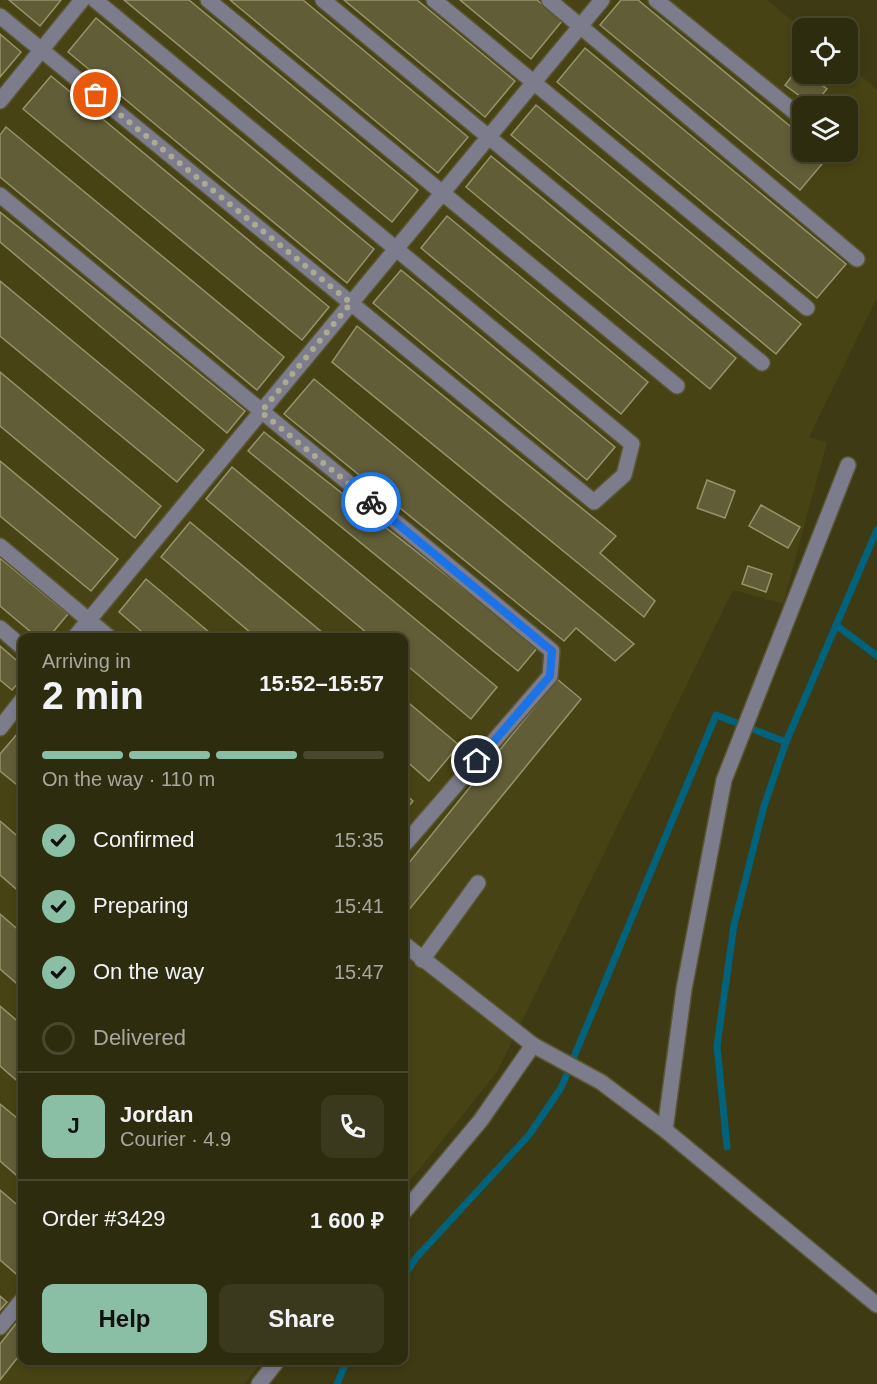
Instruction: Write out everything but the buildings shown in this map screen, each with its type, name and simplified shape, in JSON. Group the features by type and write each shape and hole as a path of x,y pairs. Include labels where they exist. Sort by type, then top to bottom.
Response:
{"lane":[{"path":"0,101 82,0"},
{"path":"0,16 594,502 624,475 632,444 95,0"},
{"path":"208,0 677,386"},
{"path":"323,0 762,363"},
{"path":"434,0 807,308"},
{"path":"549,0 857,259"},
{"path":"78,633 602,0"},
{"path":"656,0 792,110"},
{"path":"0,195 552,651 550,676 408,840"},
{"path":"665,1131 684,989 724,780 848,465"},
{"path":"0,546 104,633"},
{"path":"0,628 18,644"},
{"path":"0,728 18,705"},
{"path":"422,960 478,883"},
{"path":"408,948 533,1045 601,1082 665,1131 877,1305"},
{"path":"408,1207 481,1120 533,1045"},
{"path":"0,1327 18,1305"},
{"path":"258,1384 274,1365"}],"shaded area":[{"path":"0,0 767,0 792,21 792,84 858,84 858,73 877,89 877,298 809,437 827,442 783,604 733,590 497,1072 408,1183 408,633 18,633 18,1365 260,1365 244,1384 0,1384"}],"waterway":[{"path":"408,1270 415,1259 529,1135 561,1088 716,715 786,742 877,530"},
{"path":"836,625 877,656"},
{"path":"727,1147 717,1046 734,925 764,806 786,742"},
{"path":"337,1384 345,1365"}],"way so far":[{"path":"96,95 351,303 261,412 371,502"}],"route":[{"path":"371,502 552,651 550,676 477,761"}]}
